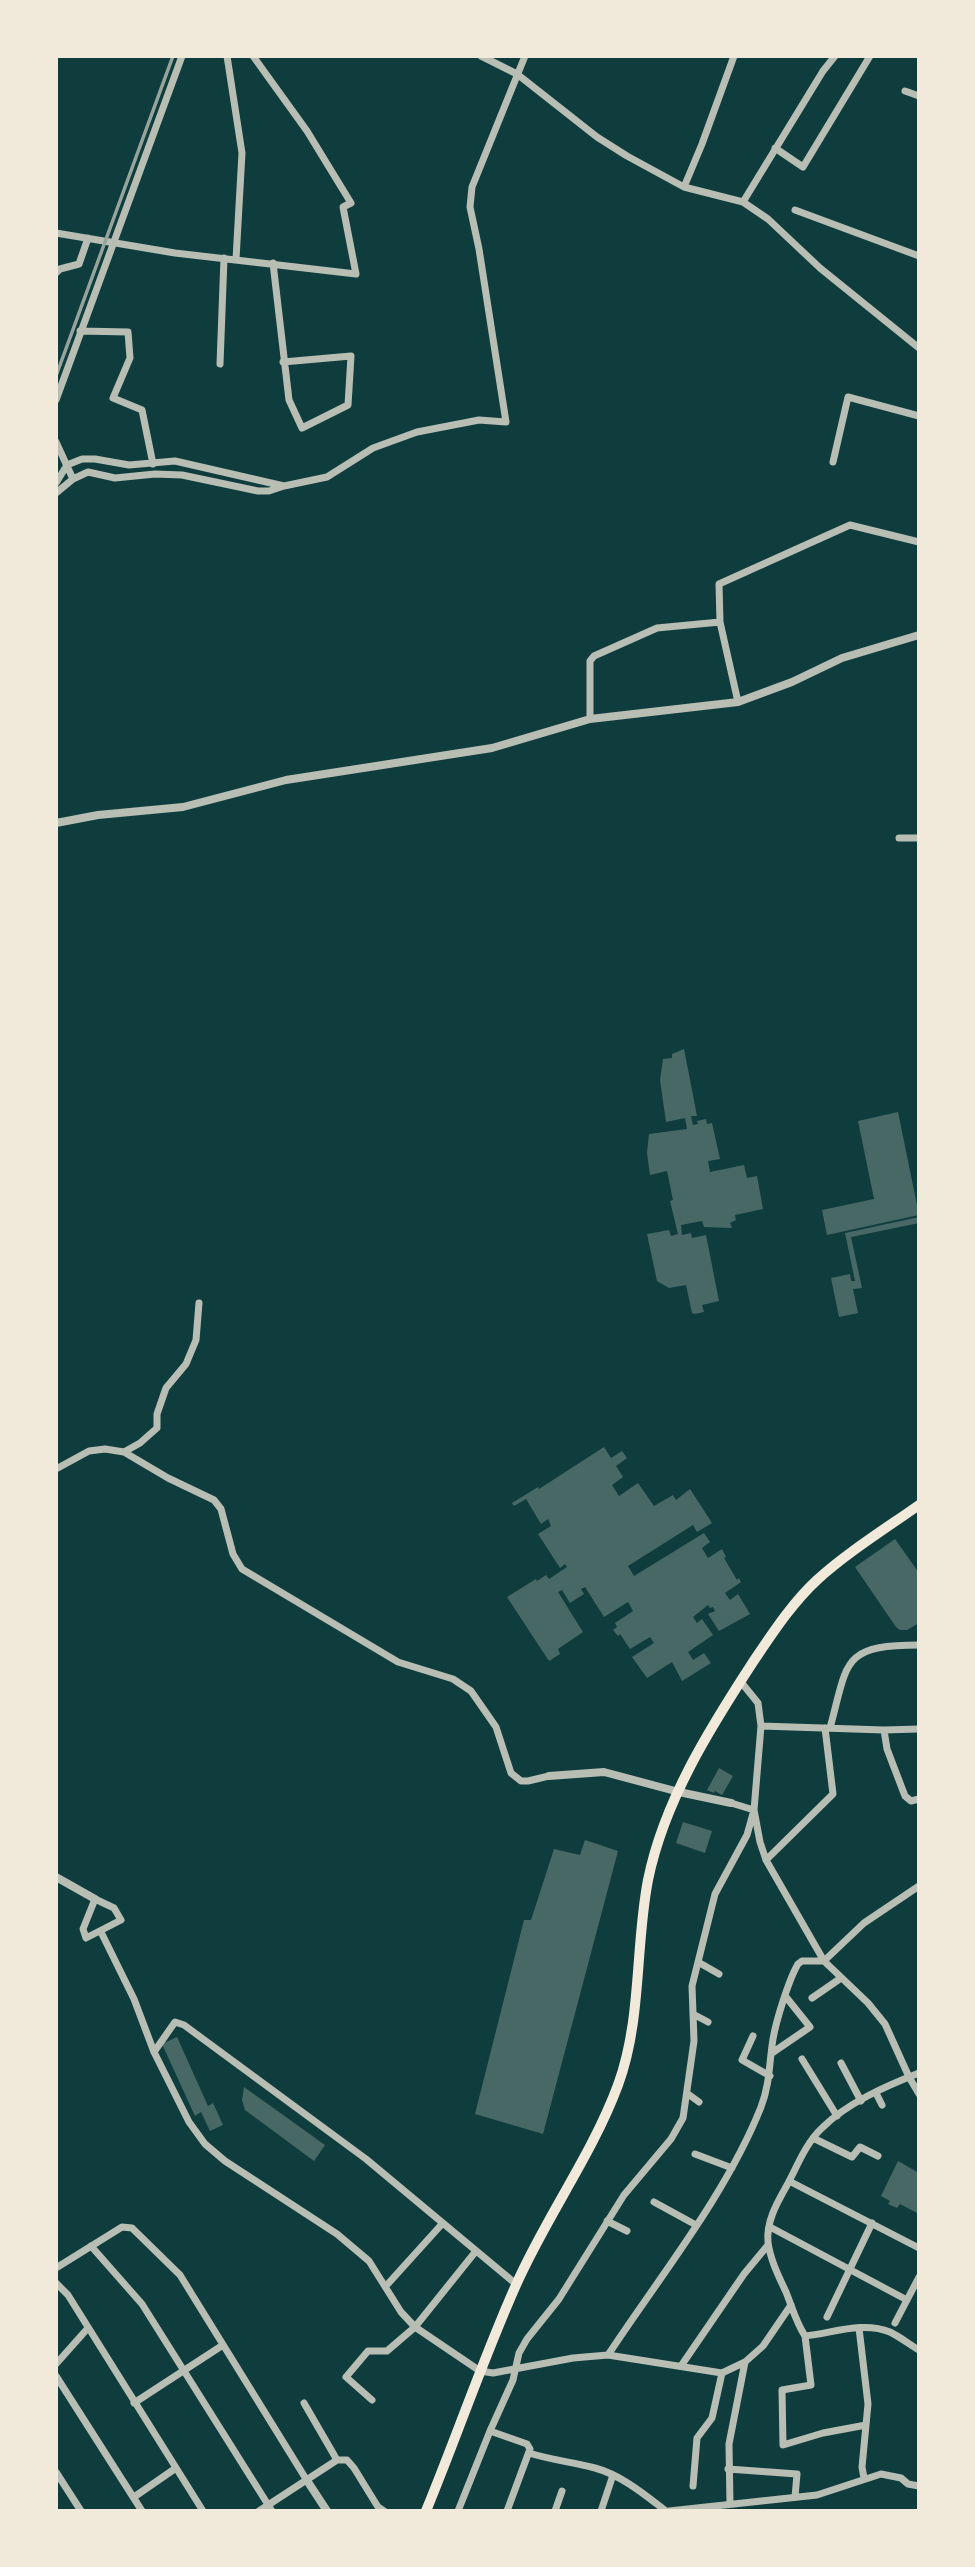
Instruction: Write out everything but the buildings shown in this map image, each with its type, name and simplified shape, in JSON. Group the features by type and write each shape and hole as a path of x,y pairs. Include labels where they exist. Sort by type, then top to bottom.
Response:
{"main road":[{"path":"426,2511 516,2284 584,2157 619,2082 629,2043 648,1880 662,1833 679,1793 698,1755 770,1637 816,1581 919,1504"}],"street":[{"path":"56,400 182,56"},
{"path":"227,56 242,153 236,260"},
{"path":"56,233 236,260 356,274 343,207 351,203 307,131 253,56"},
{"path":"481,56 517,74 597,137 684,187 743,202 768,219 820,268 919,348"},
{"path":"56,493 73,479 88,472 116,478 155,474 182,475 269,491 327,477 373,448 417,432 479,420 506,422 470,207 472,187 525,56"},
{"path":"684,187 734,56"},
{"path":"743,202 823,71 835,56"},
{"path":"775,148 803,167 870,56"},
{"path":"905,91 919,96"},
{"path":"795,210 919,256"},
{"path":"56,273 60,269 79,264 91,238"},
{"path":"220,364 224,258"},
{"path":"273,263 283,362 289,400 302,428 348,405 351,356 283,362"},
{"path":"80,331 128,332 130,358 113,398 142,410 153,464"},
{"path":"833,462 848,397 919,416"},
{"path":"56,442 73,479"},
{"path":"56,483 67,465 82,459 95,459 129,465 174,461 284,486"},
{"path":"738,702 720,622 719,584 850,525 919,542"},
{"path":"590,719 590,661 594,656 657,628 720,622"},
{"path":"56,823 98,814 183,807 286,780 492,748 590,719 738,702 792,682 842,658 919,635"},
{"path":"899,838 919,838"},
{"path":"124,1452 141,1443 157,1428 157,1414 166,1388 186,1364 196,1340 199,1303"},
{"path":"56,1468 89,1451 110,1449 124,1452 214,1500 221,1509 233,1554 242,1569 398,1662 453,1679 471,1691 496,1727 511,1773 516,1778 528,1782 549,1776 604,1772 754,1810"},
{"path":"766,1860 833,1794 828,1728 846,1667 857,1655 874,1648 919,1645"},
{"path":"458,2511 513,2380 514,2369 527,2339 559,2299 624,2195 671,2139 683,2118 694,2041 692,1986 715,1894 747,1835 754,1810 761,1726 758,1703 741,1682"},
{"path":"761,1726 884,1730 919,1728"},
{"path":"884,1730 887,1749 905,1797 911,1801 919,1799"},
{"path":"754,1810 766,1860 824,1961 868,2003 885,2024 919,2094"},
{"path":"56,1877 114,1908 121,1920 86,1938 83,1929 95,1899"},
{"path":"607,2355 732,2168 761,2105 770,2076 773,2039 798,1964 802,1961 824,1961 870,1918 919,1886"},
{"path":"101,1932 134,1999 154,2052 189,2122 205,2144 225,2161 337,2235 369,2261 401,2312 415,2327 481,2371 493,2373 573,2358 607,2355 722,2373 745,2362 763,2346 791,2305"},
{"path":"698,1962 719,1974"},
{"path":"812,1998 841,1978"},
{"path":"772,2053 810,2027 786,1997"},
{"path":"693,2014 708,2022"},
{"path":"154,2052 175,2022 184,2025 366,2159 516,2284"},
{"path":"753,2036 742,2060 770,2076"},
{"path":"802,2059 837,2116"},
{"path":"841,2063 861,2101"},
{"path":"866,2425 822,2433 783,2445 782,2390 811,2385 805,2336 798,2326 768,2245 769,2228 789,2181 820,2129 861,2101 919,2073"},
{"path":"876,2093 882,2105"},
{"path":"688,2094 699,2102"},
{"path":"813,2138 852,2157 860,2147 878,2156"},
{"path":"695,2154 732,2168"},
{"path":"789,2181 919,2248"},
{"path":"654,2202 696,2225"},
{"path":"607,2221 627,2231"},
{"path":"827,2317 872,2223"},
{"path":"386,2286 442,2224"},
{"path":"56,2268 122,2227 132,2228 180,2275 327,2511"},
{"path":"769,2228 850,2270 919,2298"},
{"path":"681,2366 744,2274 768,2245"},
{"path":"91,2246 142,2304 270,2508"},
{"path":"372,2400 346,2377 368,2351 387,2351 415,2327 476,2250"},
{"path":"895,2323 919,2277"},
{"path":"56,2283 68,2295 203,2511"},
{"path":"56,2364 88,2328"},
{"path":"859,2328 868,2404 862,2467 864,2478"},
{"path":"805,2336 876,2328 891,2333 919,2350"},
{"path":"134,2403 223,2345"},
{"path":"730,2504 729,2444 745,2362"},
{"path":"693,2486 697,2438 712,2418 722,2373"},
{"path":"56,2376 142,2511"},
{"path":"304,2403 337,2460"},
{"path":"490,2431 527,2444 529,2453 507,2511"},
{"path":"529,2453 595,2468 613,2475 667,2511 817,2495 881,2474 901,2478 908,2484 919,2486"},
{"path":"259,2511 270,2508 306,2479 337,2460 347,2460 355,2468 384,2511"},
{"path":"134,2497 176,2468"},
{"path":"728,2469 797,2474 796,2497"},
{"path":"56,2472 81,2511"},
{"path":"601,2511 613,2475"},
{"path":"555,2511 562,2491"}],"railway":[{"path":"56,376 173,56"}]}
